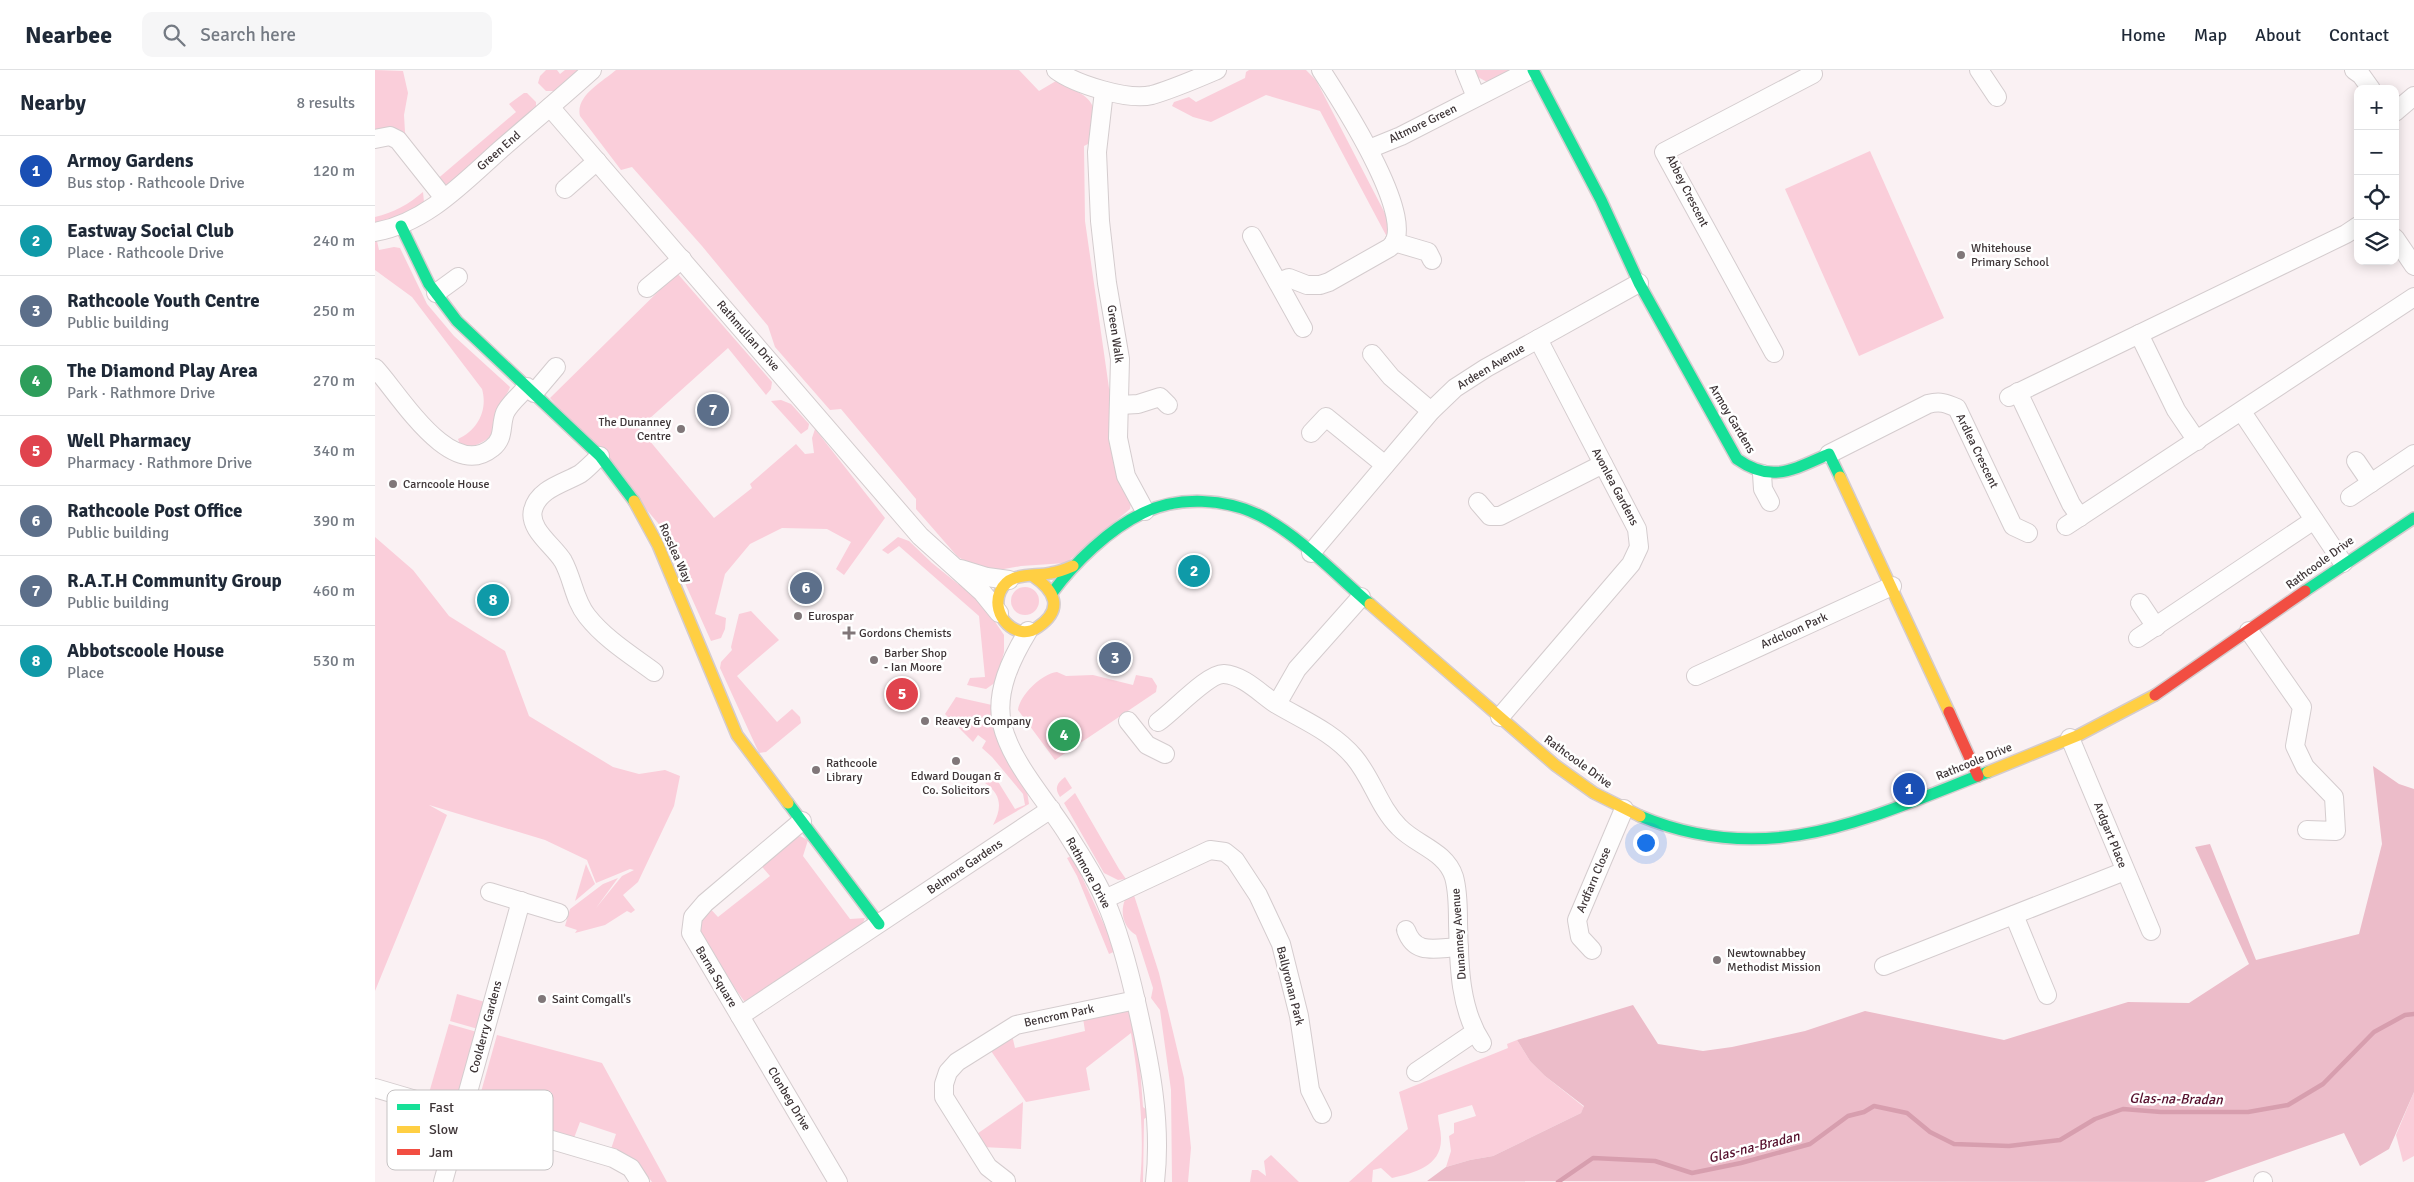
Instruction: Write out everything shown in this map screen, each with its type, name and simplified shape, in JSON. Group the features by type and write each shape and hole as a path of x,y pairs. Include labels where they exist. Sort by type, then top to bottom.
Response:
{"street":[{"name":"Green End","path":"375,232 401,226 444,198 593,70"},
{"path":"1056,70 1082,84 1104,91 1150,96 1217,70"},
{"path":"1278,282 1289,278 1311,285 1329,282 1389,248 1395,242 1397,224 1393,206 1369,149 1321,70"},
{"path":"1465,70 1476,97"},
{"name":"Altmore Green","path":"1369,149 1401,136 1531,70"},
{"name":"Armoy Gardens","path":"1531,70 1601,200 1639,283 1737,460 1748,469 1762,474"},
{"name":"Abbey Crescent","path":"1775,353 1664,152 1813,74 1811,70"},
{"path":"1979,70 1997,97"},
{"path":"2355,70 2368,85"},
{"name":"Green Walk","path":"1104,91 1097,152 1100,221 1106,274 1120,359 1120,405 1117,430 1120,452 1127,476 1145,511"},
{"path":"2399,109 2414,96"},
{"name":"Rathmullan Drive","path":"550,107 920,536 982,592 1001,617"},
{"path":"375,139 384,136 398,140 444,198"},
{"path":"565,189 597,161"},
{"name":"Rosslea Way","path":"401,226 435,293 473,338 600,456 631,496 658,545 737,735 879,924"},
{"path":"2354,229 2014,394 2071,504 2073,522 2414,297"},
{"path":"1251,236 1303,328"},
{"path":"1395,242 1428,252 1432,260"},
{"path":"2399,244 2414,266"},
{"path":"647,288 682,259"},
{"path":"435,293 459,277"},
{"name":"Ardeen Avenue","path":"1311,553 1431,411 1455,388 1639,283"},
{"path":"2139,334 2176,410 2197,441"},
{"name":"Avonlea Gardens","path":"1500,717 1631,564 1639,547 1637,529 1539,339"},
{"path":"1373,354 1391,377 1431,411"},
{"path":"375,368 411,414 441,443 461,454 476,456 492,448 501,438 505,413 556,368"},
{"path":"1120,405 1137,404 1161,396"},
{"name":"Ardlea Crescent","path":"1829,454 1928,404 1939,401 1947,403 1957,408 2013,526 2028,533"},
{"path":"2241,412 2343,563"},
{"path":"1311,433 1325,417 1385,466"},
{"path":"1770,502 1763,489 1762,474 1779,474 1829,454 1892,586 1978,776"},
{"path":"2350,498 2414,454"},
{"path":"600,456 582,473 552,487 540,499 533,510 535,526 563,561 577,600 586,616 605,635 654,672"},
{"path":"2356,461 2371,483"},
{"path":"1477,502 1490,516 1500,516 1603,464"},
{"name":"Rathcoole Drive","path":"1052,593 1073,566 1112,533 1145,511 1185,501 1222,503 1252,512 1275,525 1311,553 1555,765 1595,794 1625,809 1675,828 1710,836 1747,839 1807,835 1857,822 1978,776 2070,738 2121,714 2155,696 2343,563 2414,518"},
{"path":"2138,638 2313,520"},
{"name":"Rathmullan Drive","path":"949,564 978,575 1009,580"},
{"name":"Rathcoole Drive","path":"1033,576 1055,573 1073,566"},
{"path":"1025,574 1033,576 1048,585 1052,593 1053,610 1050,618 1044,625 1027,631 1010,627 1001,617 999,594 1009,580 1025,574"},
{"name":"Ardcloon Park","path":"1696,676 1892,586"},
{"path":"1277,704 1297,669 1361,597"},
{"path":"2140,603 2156,627"},
{"name":"Rathmore Drive","path":"1001,617 1008,640 1009,668"},
{"name":"Rathmore Drive","path":"1027,631 1009,668 1000,700 1002,724 1013,754 1051,809 1105,899 1122,944 1149,1059 1154,1094 1158,1158 1155,1182"},
{"path":"2249,631 2302,707 2295,746 2305,767 2334,797 2337,831 2307,830"},
{"name":"Dunanney Avenue","path":"1158,722 1215,675 1225,674 1241,680 1277,704 1320,728 1347,750 1367,774 1397,826 1446,861 1454,876 1457,895 1464,1000 1479,1038 1416,1072"},
{"path":"1128,721 1147,745 1165,754"},
{"name":"Ardgart Place","path":"2070,738 2151,932"},
{"name":"Belmore Gardens","path":"879,924 1051,809"},
{"name":"Ardfarn Close","path":"1592,950 1580,936 1577,920 1625,809"},
{"name":"Barna Square","path":"802,821 705,903 693,917 691,933 697,946 740,1016 879,924"},
{"name":"Ballyronan Park","path":"1105,899 1210,850 1225,852 1235,860 1258,895 1281,944 1299,1016 1310,1090 1321,1114"},
{"path":"1884,966 2125,871"},
{"path":"490,892 559,913"},
{"name":"Coolderry Gardens","path":"468,1090 521,901"},
{"path":"2014,915 2047,995"},
{"path":"1406,930 1409,938 1417,947 1429,949 1459,947"},
{"name":"Bencrom Park","path":"1006,1181 989,1167 944,1096 944,1084 948,1072 957,1062 1016,1025 1136,1000"},
{"name":"Clonbeg Drive","path":"740,1016 838,1182"},
{"path":"375,1088 387,1092"},
{"path":"553,1141 613,1158 631,1168 640,1182"}],"shaded area":[{"path":"375,70 403,71 408,93 404,115 405,132 410,149 399,129 375,133"},
{"path":"546,70 557,70 560,74 565,70 579,70 555,91 546,91 538,83 540,76"},
{"path":"616,70 1019,70 1039,91 1056,81 1078,92 1091,102 1095,117 1092,142 1084,146 1085,221 1109,388 1116,398 1131,503 1130,509 1066,563 1021,566 987,572 975,568 957,556 916,509 916,499 841,409 830,410 775,347 768,326 702,246 632,167 621,170 580,116 582,102 586,96"},
{"path":"1249,70 1306,70 1316,80 1390,223 1387,237 1320,111 1266,95 1211,122 1193,117 1172,106 1174,102 1189,97 1196,102 1245,78 1246,72"},
{"path":"1473,70 1519,70 1500,79 1487,82 1476,76"},
{"path":"524,93 527,93 536,102 536,107 449,184 442,185 435,181 516,112 509,104"},
{"path":"1870,151 1944,318 1859,356 1785,189"},
{"path":"423,192 424,202 414,210 375,226 375,217 401,208"},
{"path":"375,241 377,241 379,250 394,247 400,248 427,304 454,336 510,387 497,412 492,433 484,441 462,450 458,439 471,430 480,418 484,404 482,389 412,297 375,270"},
{"path":"677,273 772,382 771,389 766,395 728,348 639,428 714,518 752,488 750,484 796,444 805,454 814,453 812,438 815,429 885,518 844,575 836,569 851,542 827,529 782,528 750,544 725,574 715,614 726,618 725,629 721,638 711,641 658,523 550,398"},
{"path":"781,400 791,404 809,424 808,429 801,434 771,401"},
{"path":"375,537 413,570 449,616 505,651 529,716 613,767 639,774 665,770 680,776 674,806 638,882 623,895 635,910 631,913 627,911 605,925 575,933 577,930 565,926 570,909 603,884 618,878 596,908 622,876 634,870 630,869 596,883 587,860 545,840 429,805 447,815 375,991"},
{"path":"898,537 909,541 958,584 975,592 1004,635 1004,652 996,682 986,689 967,685 970,678 985,677 979,616 899,546 888,554 882,550"},
{"path":"1025,587 1035,591 1039,601 1035,611 1025,615 1015,611 1011,601 1015,591"},
{"path":"751,611 779,640 737,676 777,722 792,709 800,717 801,723 766,752 759,753 720,668 721,662 732,650 731,647 739,614"},
{"path":"1057,672 1066,676 1093,675 1133,685 1136,675 1152,678 1157,686 1156,692 1055,760 1018,710 1023,698 1032,686 1044,677"},
{"path":"956,697 1001,707 1026,785 1029,804 993,825 998,813 999,802 995,792 985,783 990,778 997,780 1015,809 1025,805 1023,794 982,748 986,741 978,735 973,742 945,714"},
{"path":"2373,766 2399,784 2414,789 2414,1092 2389,1149 2360,1166 2344,1133 2204,1182 1427,1181 1446,1167 1493,1156 1581,1113 1584,1106 1545,1076 1530,1061 1517,1040 1633,1005 1658,1044 1703,1051 1732,1047 1805,1031 1865,1011 2004,1040 2128,1002 2189,1003 2249,964 2195,847 2210,844 2256,960 2359,934 2382,844"},
{"path":"1065,777 1072,788 1060,797 1057,786"},
{"path":"1075,793 1126,879 1118,880 1104,873 1064,803"},
{"path":"800,836 808,840 803,856 850,919 865,918 860,930 754,1000 744,1001 700,939 698,921 705,903 718,917 770,876 756,860"},
{"path":"1076,854 1084,869 1081,875 1108,933 1114,935 1118,950 1109,954 1077,876 1067,858"},
{"path":"586,864 595,884 575,901"},
{"path":"1132,889 1159,973 1184,1078 1191,1148 1188,1182 1172,1182 1171,1090 1160,1010 1151,998 1153,988 1136,935 1126,925 1123,913 1125,901"},
{"path":"457,994 485,1002 478,1029 450,1021"},
{"path":"1119,1010 1130,1012 1144,1063 1140,1067 1143,1107 1147,1110 1147,1117 1144,1119 1143,1182 1140,1182 1142,1145 1140,1107 1131,1033 1086,1068 1090,1090 1026,1102 989,1048 1012,1035 1015,1048 1085,1031 1083,1018"},
{"path":"449,1024 477,1032 459,1090 430,1090"},
{"path":"497,1035 602,1063 667,1182 652,1182 638,1164 611,1149 616,1134 580,1122 574,1138 553,1133 553,1090 482,1090"},
{"path":"1517,1040 1530,1061 1545,1076 1584,1107 1581,1113 1493,1156 1446,1167 1451,1151 1449,1136 1454,1133 1454,1123 1476,1116 1472,1105 1438,1115 1441,1135 1440,1148 1432,1162 1409,1174 1392,1178 1381,1168 1373,1170 1372,1182 1349,1182 1408,1129 1399,1092 1508,1048 1507,1044"},
{"path":"2414,1092 2414,1156 2403,1162 2396,1135"},
{"path":"1023,1102 1021,1149 982,1147 974,1136"},
{"path":"1271,1155 1299,1182 1250,1182 1252,1170 1258,1170 1266,1176 1264,1161"}],"waterway":[{"name":"Glas-na-Bradan","path":"1558,1182 1593,1158 1655,1161 1692,1173 1741,1163 1810,1144 1848,1116 1864,1112 1874,1106 1907,1113 1930,1132 1954,1144 2009,1146 2060,1140 2095,1119 2123,1109 2161,1112 2248,1112 2288,1105 2323,1084 2374,1032 2405,1015 2414,1014"}],"traffic: fast":[{"path":"1533,70 1601,200 1639,283 1737,459 1750,467 1772,472 1794,469 1829,454 1840,477"},
{"path":"401,226 429,284 457,321 600,456 634,501"},
{"path":"1052,593 1081,559 1105,537 1130,520 1143,513 1171,504 1202,501 1247,510 1276,525 1304,545 1370,604"},
{"path":"2305,591 2414,518"},
{"path":"1640,816 1687,832 1732,838 1775,838 1817,832 1859,820 1901,806 1988,772"},
{"path":"788,803 879,924"}],"traffic: slow":[{"path":"1840,477 1949,712"},
{"path":"634,501 658,545 737,735 788,803"},
{"path":"1033,576 1047,588 1051,594 1054,607 1051,614 1038,627 1022,632 1007,624 1002,617 998,601 1004,585 1022,576 1054,573 1073,566"},
{"path":"1370,604 1555,765 1594,793 1640,816"},
{"path":"1988,772 2079,735 2155,695"}],"traffic: jam":[{"path":"2155,695 2305,591"},
{"path":"1949,712 1978,776"}],"place":[{"name":"Whitehouse Primary School","path":"1961,255"},
{"name":"R.A.T.H Community Group","path":"713,410"},
{"name":"The Dunanney Centre","path":"681,429"},
{"name":"Carncoole House","path":"393,484"},
{"name":"Eastway Social Club","path":"1194,571"},
{"name":"Rathcoole Post Office","path":"806,588"},
{"name":"Abbotscoole House","path":"493,600"},
{"name":"Eurospar","path":"798,616"},
{"name":"Gordons Chemists","path":"849,633"},
{"name":"Rathcoole Youth Centre","path":"1115,658"},
{"name":"Barber Shop - Ian Moore","path":"874,660"},
{"name":"Well Pharmacy","path":"902,694"},
{"name":"Reavey & Company","path":"925,721"},
{"name":"The Diamond Play Area","path":"1064,735"},
{"name":"Edward Dougan & Co. Solicitors","path":"956,761"},
{"name":"Rathcoole Library","path":"816,770"},
{"name":"Armoy Gardens","path":"1909,789"},
{"name":"Newtownabbey Methodist Mission","path":"1717,960"},
{"name":"Saint Comgall's","path":"542,999"}]}
